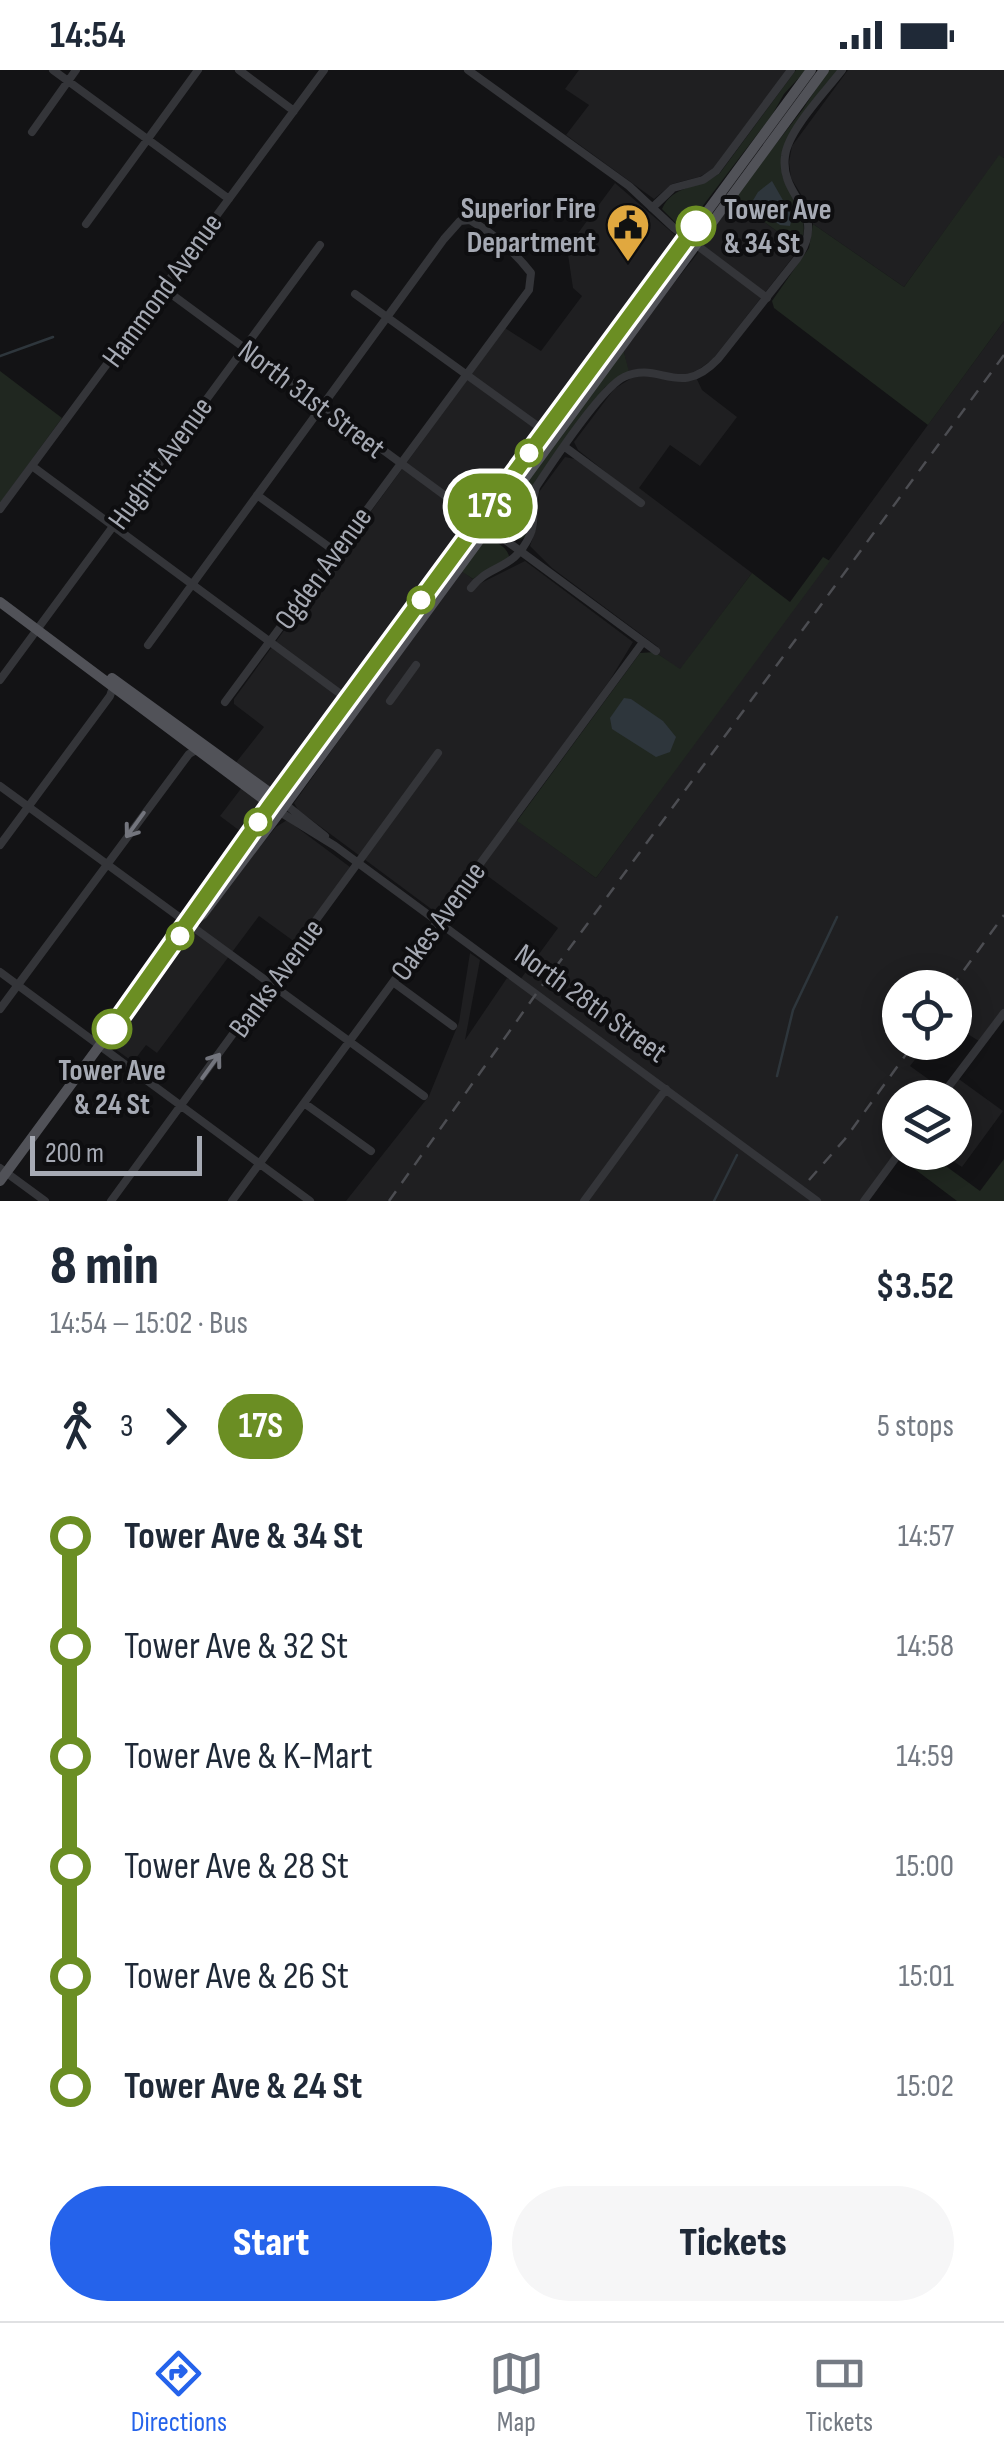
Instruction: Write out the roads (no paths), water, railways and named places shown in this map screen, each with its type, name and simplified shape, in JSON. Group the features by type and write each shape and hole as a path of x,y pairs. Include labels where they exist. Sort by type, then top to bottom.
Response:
{"main road":[{"path":"692,242 811,70"},
{"path":"2,1174 189,924 203,914 278,804 549,434 824,70"},
{"name":"North 28th Street","path":"0,602 231,766 278,804"},
{"name":"North 28th Street","path":"114,684 195,749 278,804"}],"street":[{"path":"53,70 228,200"},
{"path":"32,132 76,70"},
{"path":"86,224 198,70"},
{"path":"239,70 294,110"},
{"name":"Hammond Avenue","path":"0,509 324,70"},
{"path":"468,70 624,183 692,242 767,298"},
{"path":"652,208 672,188 714,173 792,70"},
{"path":"471,588 485,574 507,565 520,551 532,531 536,487 615,383 640,373 686,379 702,373 718,359 804,249 810,232 806,210 787,180 786,148 842,70"},
{"name":"Ogden Avenue","path":"226,702 528,290 531,273 518,255 479,225 470,220 460,221 388,316"},
{"name":"Hughitt Avenue","path":"0,680 320,245"},
{"name":"North 31st Street","path":"163,288 656,651"},
{"path":"355,294 549,434"},
{"path":"148,644 388,316"},
{"path":"565,447 642,503"},
{"path":"32,466 352,702"},
{"path":"257,495 336,552"},
{"name":"Oakes Avenue","path":"232,1201 643,642"},
{"path":"390,701 416,665"},
{"path":"0,845 114,684"},
{"path":"0,1009 195,749 231,766"},
{"name":"Banks Avenue","path":"112,1201 438,753"},
{"path":"0,786 424,1096"},
{"name":"North 28th Street","path":"278,804 817,1201"},
{"path":"0,972 310,1201"},
{"path":"394,982 453,1026"},
{"path":"954,1080 1004,1013"},
{"path":"584,1201 666,1089"},
{"path":"304,1103 371,1151"},
{"path":"864,1201 887,1170"},
{"path":"2,1174 45,1201"}],"waterway":[{"path":"0,356 53,337"},
{"path":"777,1076 793,1010 837,917"},
{"path":"714,1201 737,1155"}],"railway":[{"path":"389,1201 1004,355"},
{"path":"964,970 1004,915"},
{"path":"809,1180 845,1139 902,1060"}],"place":[{"name":"Tower Ave & 34 St","path":"696,226"},
{"name":"Superior Fire Department","path":"628,263"},
{"name":"Tower Ave & 24 St","path":"112,1029"}]}
